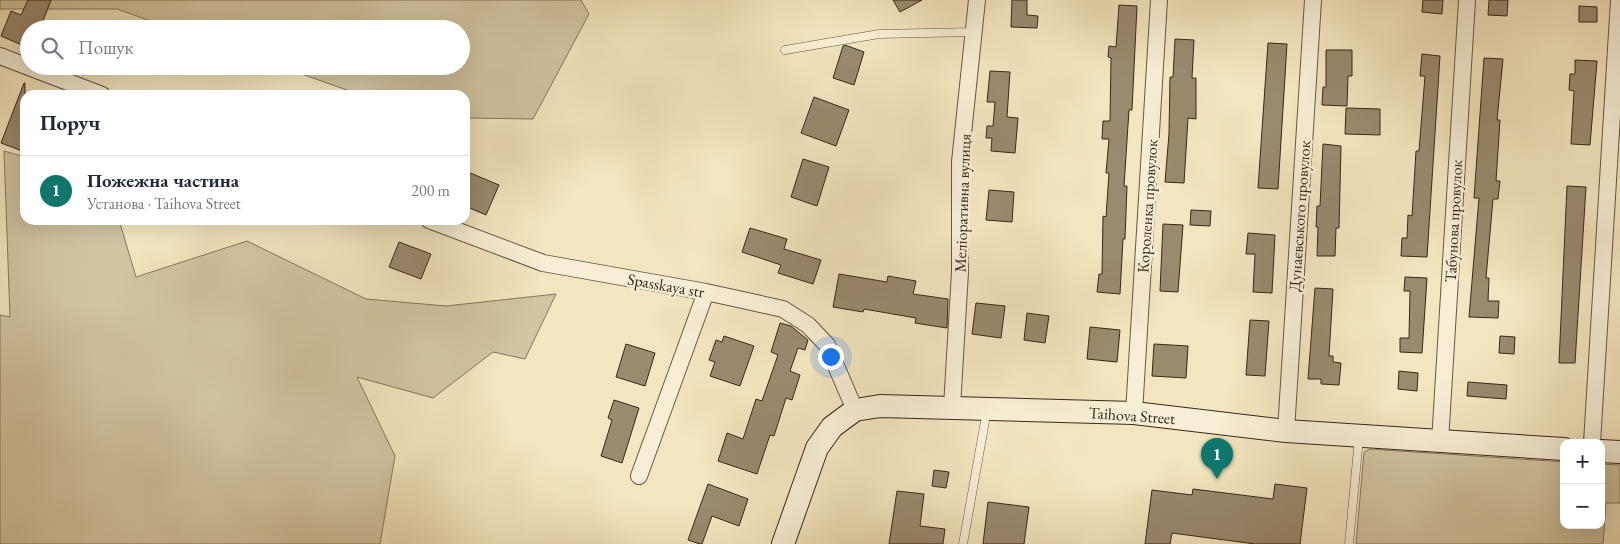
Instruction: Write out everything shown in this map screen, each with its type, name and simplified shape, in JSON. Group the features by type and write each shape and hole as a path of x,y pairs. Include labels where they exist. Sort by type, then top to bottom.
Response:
{"street":[{"name":"Меліоративна вулиця","path":"952,407 960,272 960,162 977,0"},
{"name":"Короленка провулок","path":"1134,413 1159,0"},
{"name":"Дунаєвського провулок","path":"1286,431 1313,0"},
{"name":"Табунова провулок","path":"1440,442 1467,0"},
{"path":"1592,439 1619,0"},
{"path":"0,56 20,64"},
{"path":"50,75 89,90"},
{"name":"Spasskaya str","path":"442,225 542,263 706,292 783,309 808,325 827,345 855,410"},
{"path":"639,476 706,292"},
{"name":"Taihova Street","path":"783,544 817,448 832,427 855,410 880,406 1134,413 1286,431 1560,449"},
{"path":"1605,451 1620,452"}],"lane":[{"path":"785,50 879,34 974,32"},
{"path":"963,544 987,408"},
{"path":"1350,544 1359,436"}],"shaded area":[{"path":"0,0 581,0 589,14 533,119 470,118 470,90 347,90 304,75 470,75 470,20 148,20 117,9 0,9"},
{"path":"4,151 20,156 20,225 120,225 136,277 247,241 366,299 446,306 556,294 525,359 493,352 433,398 357,377 395,456 380,544 0,544 0,315 10,317"},
{"path":"1370,449 1560,462 1560,529 1604,529 1603,544 1356,544 1364,452"},
{"path":"1605,464 1620,465 1620,503 1606,503 1605,517"}],"building":[{"path":"28,0 51,0 43,20 20,20 20,44 1,36 11,11 21,15"},
{"path":"893,0 922,0 900,12"},
{"path":"1012,0 1027,0 1027,15 1038,16 1037,28 1011,27"},
{"path":"1423,0 1443,0 1442,14 1422,12"},
{"path":"1489,0 1508,0 1507,16 1488,15"},
{"path":"1119,5 1137,6 1132,110 1129,110 1124,186 1127,186 1120,294 1097,292 1099,274 1102,274 1103,216 1106,217 1109,173 1106,173 1109,139 1102,139 1103,121 1110,121 1111,58 1108,57 1109,46 1116,47"},
{"path":"1579,6 1597,7 1597,22 1579,22"},
{"path":"1175,39 1194,40 1192,78 1196,78 1196,119 1188,118 1184,183 1165,182 1169,134 1170,77 1173,77"},
{"path":"1268,43 1287,44 1278,189 1258,188"},
{"path":"845,45 864,52 854,85 833,78 843,46"},
{"path":"1326,50 1352,50 1352,76 1348,76 1347,106 1322,105 1323,87 1326,87"},
{"path":"1422,54 1440,56 1427,257 1401,256 1402,238 1407,238 1408,215 1412,216 1416,151 1419,151 1425,76 1420,76"},
{"path":"1484,58 1503,59 1497,120 1500,120 1496,181 1500,181 1498,199 1493,199 1486,278 1489,278 1488,301 1499,301 1498,318 1469,317 1479,198 1474,198"},
{"path":"1575,60 1597,61 1590,145 1571,144 1574,91 1569,90 1570,74 1575,74"},
{"path":"990,71 1010,72 1007,117 1018,118 1015,153 991,151 992,138 986,138 987,126 993,126 995,102 987,102"},
{"path":"24,83 25,83 25,90 21,90"},
{"path":"20,93 20,150 1,143"},
{"path":"814,97 849,110 836,146 801,133"},
{"path":"1346,108 1380,109 1380,135 1345,134"},
{"path":"1323,144 1341,146 1339,228 1336,228 1335,256 1317,256 1317,206 1320,206"},
{"path":"803,159 829,167 817,206 791,197"},
{"path":"470,173 499,185 486,215 470,208"},
{"path":"1567,186 1586,187 1575,363 1559,363"},
{"path":"989,190 1014,192 1012,222 986,220"},
{"path":"1191,210 1211,211 1210,226 1190,225"},
{"path":"1163,224 1183,225 1178,292 1160,291"},
{"path":"750,228 787,239 784,249 821,260 813,284 778,273 781,265 742,252"},
{"path":"1248,233 1275,235 1272,293 1253,292 1255,254 1246,254"},
{"path":"399,242 431,254 421,279 389,267"},
{"path":"839,274 887,282 888,276 916,281 913,294 948,299 947,328 915,323 916,318 864,309 863,312 833,307"},
{"path":"1405,277 1427,278 1422,353 1400,352 1400,338 1409,338 1410,291 1404,291"},
{"path":"1315,288 1333,289 1329,356 1333,356 1333,362 1341,363 1339,385 1321,384 1321,379 1308,379"},
{"path":"976,303 1005,306 1001,338 972,334"},
{"path":"1027,313 1049,316 1045,343 1024,340"},
{"path":"1250,320 1269,321 1265,376 1246,375"},
{"path":"780,323 791,326 808,340 805,350 798,348 790,371 800,375 792,400 786,398 774,436 770,435 757,474 718,461 727,433 743,439 756,399 762,401 778,355 771,352"},
{"path":"1090,327 1120,330 1117,362 1087,359"},
{"path":"724,336 754,346 740,386 710,376 715,362 709,360 716,340 722,342"},
{"path":"1500,336 1515,337 1514,354 1499,353"},
{"path":"626,344 655,353 645,386 616,377"},
{"path":"1154,344 1188,346 1186,378 1152,376"},
{"path":"1399,371 1418,373 1417,391 1398,389"},
{"path":"1468,382 1507,385 1506,399 1467,396"},
{"path":"614,400 639,408 622,463 601,456 612,420 608,418"},
{"path":"934,470 949,472 946,488 932,486"},
{"path":"708,484 748,499 739,526 712,516 702,544 700,544 688,540"},
{"path":"1275,484 1307,488 1300,544 1255,544 1172,533 1170,544 1145,544 1152,490 1192,495 1193,489 1273,499"},
{"path":"897,491 924,494 920,526 945,529 943,544 889,544"},
{"path":"988,502 1029,507 1024,544 983,544"}],"place":[{"name":"Пожежна частина","path":"1217,479"}]}
